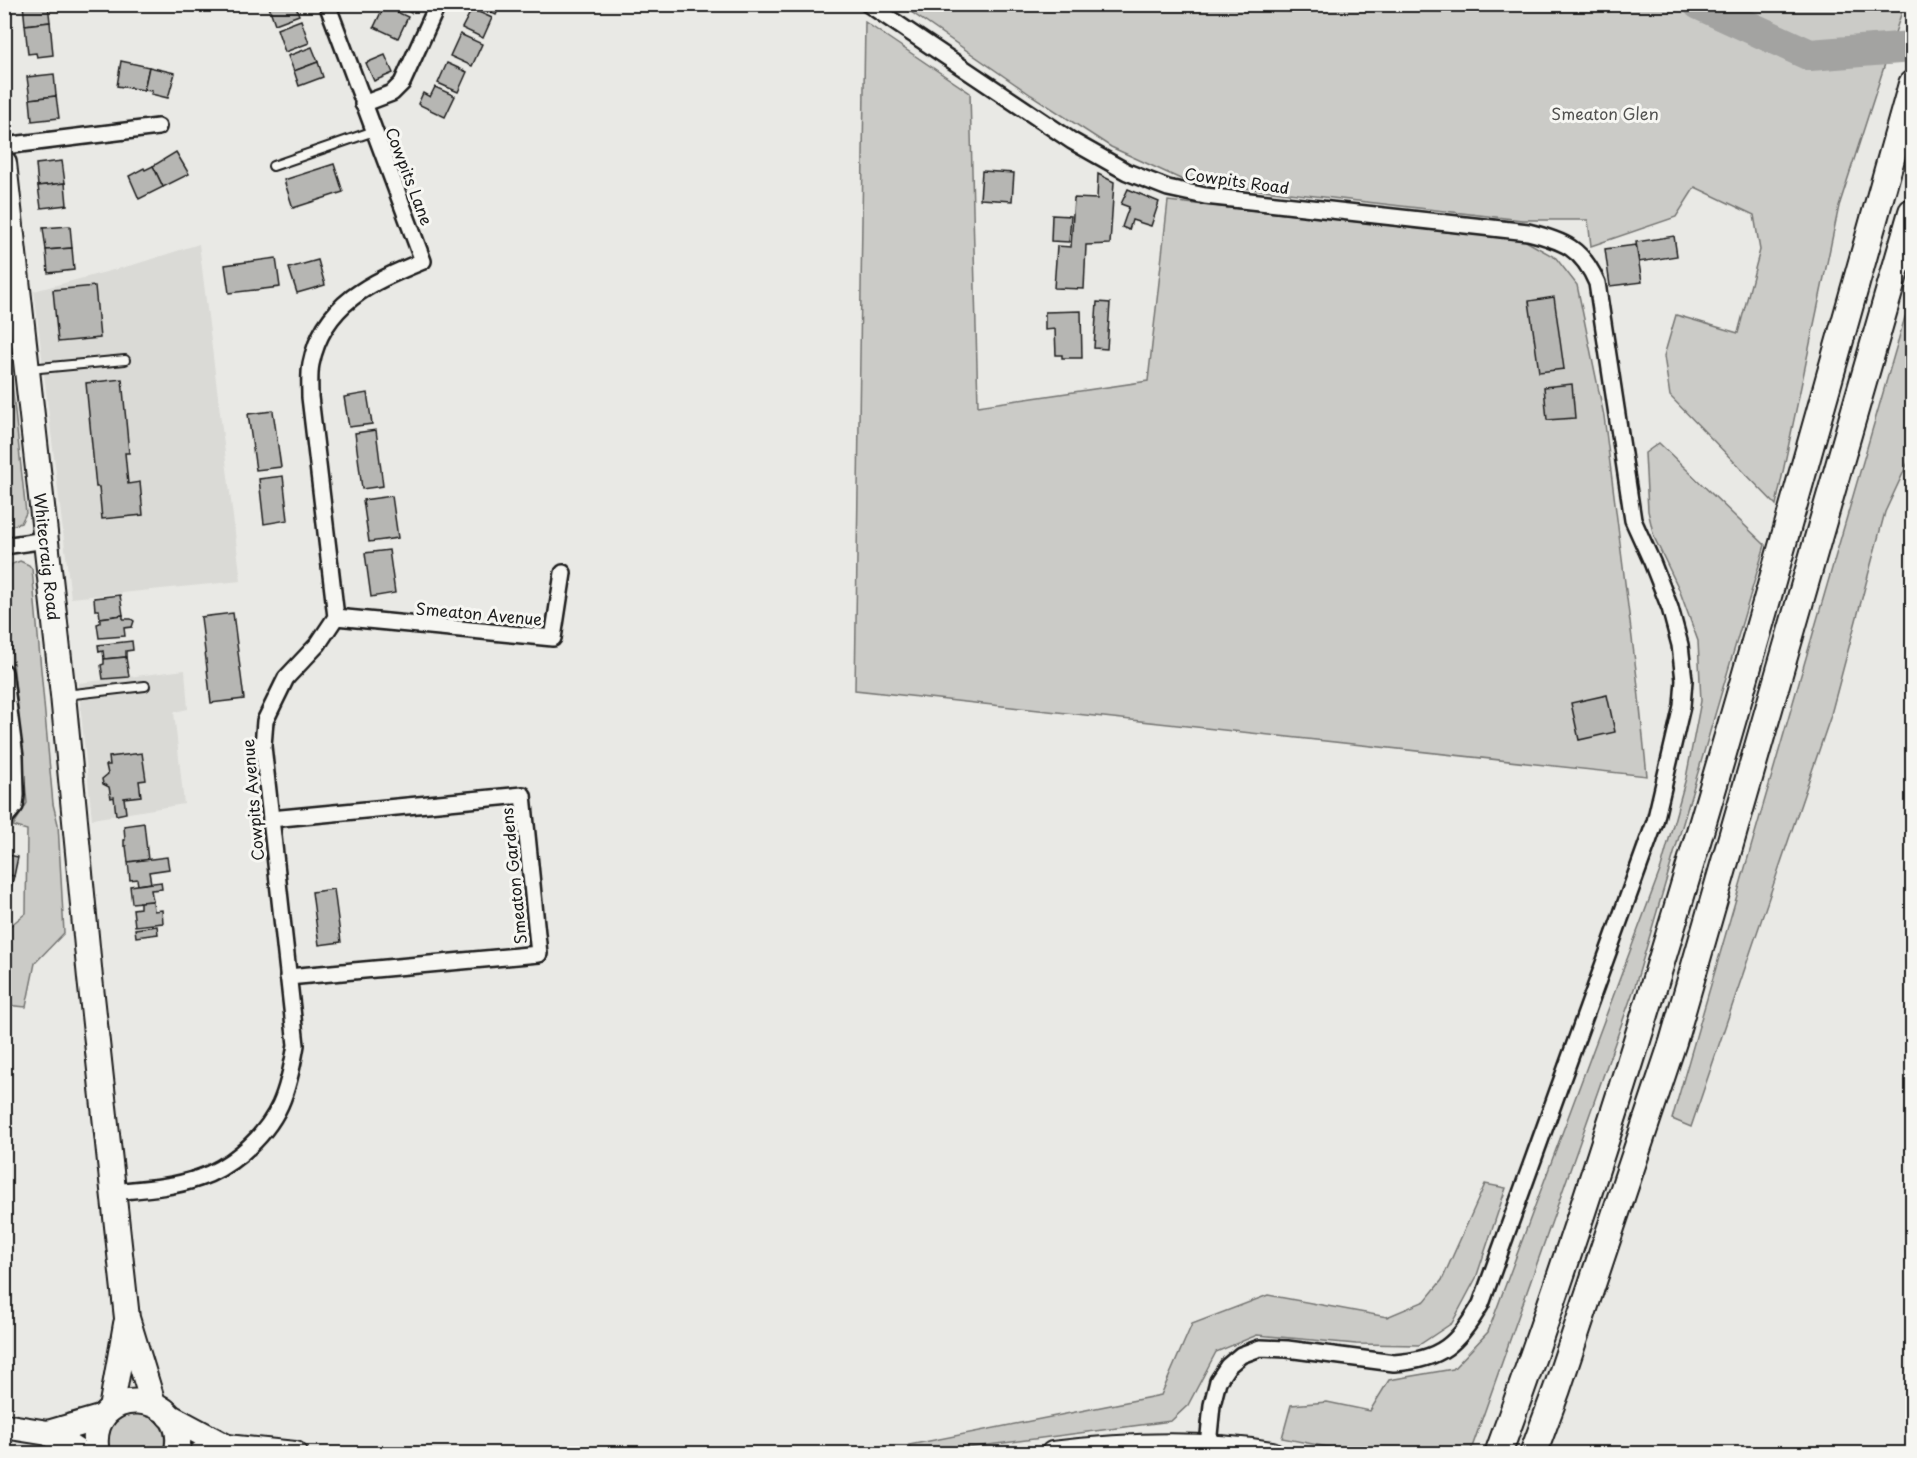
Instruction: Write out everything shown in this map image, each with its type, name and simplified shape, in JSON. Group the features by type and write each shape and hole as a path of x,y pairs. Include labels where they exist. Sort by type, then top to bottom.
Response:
{"highway":[{"path":"1498,1454 1558,1285 1655,986 1725,749 1912,84"},
{"path":"1533,1454 1565,1367 1673,1042 1912,212"}],"main road":[{"name":"Whitecraig Road","path":"4,163 63,695 87,950 127,1318"},
{"path":"127,1318 161,1410 175,1426 178,1438 176,1454"},
{"path":"97,1454 95,1442 97,1429 107,1413 127,1318"},
{"path":"48,1433 107,1413 131,1400 161,1410 227,1447"},
{"path":"4,1426 48,1433 81,1454"},
{"path":"1053,1454 1095,1449 1208,1445 1272,1454"},
{"path":"201,1454 227,1447 295,1454"}],"street":[{"name":"Cowpits Lane","path":"327,4 423,261 372,283 351,297 333,316 319,339 311,364 310,397 336,618"},
{"path":"363,104 392,93 402,82 438,4"},
{"name":"Cowpits Road","path":"868,4 1072,141 1127,172 1168,188 1205,196 1528,232 1554,238 1575,251 1589,265 1597,283 1633,520 1670,608 1680,645 1684,680 1682,706 1655,822 1529,1176 1481,1304 1470,1324 1455,1341 1434,1356 1411,1362 1394,1363 1287,1349 1260,1348 1241,1355 1228,1366 1218,1381 1212,1405 1208,1445"},
{"path":"4,146 158,127"},
{"path":"4,546 46,540"},
{"name":"Smeaton Avenue","path":"336,618 553,638 564,573"},
{"name":"Cowpits Avenue","path":"112,1192 164,1187 200,1178 232,1161 261,1136 278,1112 290,1079 296,1045 263,746 265,721 286,678 318,644 336,618"},
{"path":"4,672 15,757 16,795 15,806 4,819"},
{"name":"Smeaton Gardens","path":"271,819 523,795 539,954 288,977"}],"lane":[{"path":"273,166 374,131"},
{"path":"28,369 125,360"},
{"path":"63,695 146,686"}],"shaded area":[{"path":"199,244 241,581 71,598 34,291 136,264"},
{"path":"185,670 188,709 174,712 184,804 92,819 78,683"}],"green space":[{"name":"Smeaton Glen","path":"901,5 1904,5 1839,206 1776,505 1670,396 1664,356 1676,315 1738,333 1760,250 1754,215 1695,187 1676,217 1591,246 1588,220 1522,220 1185,181 1111,147"},
{"path":"865,22 970,93 978,406 1148,381 1168,201 1524,240 1556,258 1577,285 1604,416 1647,776 855,690"},
{"path":"1912,307 1912,454 1885,512 1830,718 1691,1127 1672,1119 1905,317"},
{"path":"5,320 26,513 21,523 11,526 4,524"},
{"path":"1659,443 1765,545 1635,986 1470,1453 1358,1453 1282,1438 1291,1405 1327,1402 1370,1411 1389,1380 1453,1369 1488,1332 1661,868 1686,778 1701,701 1698,641 1679,589 1654,537 1648,511 1645,453"},
{"path":"20,561 32,569 53,804 58,824 64,933 35,963 26,1007 5,1005 5,930 26,913 27,830 13,826 27,803 4,573 9,572 12,564"},
{"path":"1485,1184 1506,1188 1476,1278 1452,1323 1419,1345 1356,1344 1257,1335 1216,1352 1188,1405 1171,1421 928,1453 912,1453 909,1445 1161,1395 1192,1324 1268,1295 1387,1317 1425,1301 1442,1280"},
{"path":"132,1412 150,1416 160,1424 164,1438 162,1454 110,1453 108,1433 120,1418"}],"building":[{"path":"23,4 48,4 50,22 25,25"},
{"path":"268,4 295,4 299,15 275,24"},
{"path":"394,4 415,4 411,13"},
{"path":"475,4 501,4 496,15"},
{"path":"384,6 408,17 398,38 374,27"},
{"path":"472,9 492,18 483,38 462,28"},
{"path":"301,20 309,43 285,52 277,29"},
{"path":"50,22 53,55 37,57 36,53 28,54 25,25"},
{"path":"460,34 482,44 472,66 450,56"},
{"path":"312,47 318,62 294,71 288,56"},
{"path":"385,55 393,73 374,81 366,63"},
{"path":"121,61 149,67 144,90 117,86"},
{"path":"318,62 323,77 299,86 294,71"},
{"path":"447,63 467,72 458,92 438,83"},
{"path":"149,67 175,73 168,98 144,90"},
{"path":"54,74 56,96 30,99 27,77"},
{"path":"435,87 455,96 445,117 418,104 423,93 430,97"},
{"path":"56,96 59,118 32,121 30,99"},
{"path":"176,152 189,174 163,187 153,166"},
{"path":"62,161 65,183 38,186 36,164"},
{"path":"334,164 343,192 293,208 284,180"},
{"path":"153,166 163,187 139,199 129,176"},
{"path":"982,171 1014,173 1012,201 980,199"},
{"path":"1098,174 1114,182 1110,244 1086,245 1084,289 1054,288 1057,246 1071,247 1074,198 1097,199"},
{"path":"65,183 67,205 41,208 38,186"},
{"path":"1128,189 1159,202 1151,226 1132,220 1129,230 1122,227 1129,207 1121,204"},
{"path":"1052,215 1071,216 1069,242 1051,241"},
{"path":"70,226 72,248 46,250 43,228"},
{"path":"1674,236 1677,256 1639,262 1636,242"},
{"path":"1636,245 1642,282 1610,286 1605,249"},
{"path":"72,248 74,270 48,273 46,250"},
{"path":"276,258 280,287 229,293 225,265"},
{"path":"318,260 325,285 297,293 289,268"},
{"path":"95,286 100,338 58,342 53,290"},
{"path":"1554,297 1564,369 1539,372 1529,301"},
{"path":"1097,302 1110,303 1107,349 1094,348"},
{"path":"1081,311 1082,358 1062,358 1062,355 1056,355 1055,329 1045,330 1045,312"},
{"path":"122,379 129,453 125,453 128,484 140,482 143,515 102,519 99,487 96,487 86,383"},
{"path":"1572,384 1575,418 1547,420 1544,387"},
{"path":"367,393 372,424 349,427 344,397"},
{"path":"273,411 281,467 256,470 248,414"},
{"path":"376,430 383,486 362,489 355,433"},
{"path":"283,476 288,520 264,524 259,479"},
{"path":"392,496 398,538 369,542 363,500"},
{"path":"389,550 395,593 371,597 365,553"},
{"path":"120,595 123,615 100,618 99,610 95,610 94,598"},
{"path":"233,613 244,699 211,703 201,617"},
{"path":"123,615 123,619 134,621 132,627 124,628 125,636 99,638 97,624 100,623 100,618"},
{"path":"132,641 133,650 126,651 126,657 104,659 103,651 99,652 98,645"},
{"path":"126,657 129,677 103,679 101,665 104,664 104,659"},
{"path":"1607,695 1615,732 1579,740 1571,703"},
{"path":"142,753 146,780 139,781 141,796 124,798 126,813 116,815 114,797 111,798 109,787 103,784 102,779 108,774 106,765 110,765 109,757"},
{"path":"144,823 148,860 128,862 126,846 124,846 124,826"},
{"path":"4,854 18,857 14,876 4,874"},
{"path":"167,857 169,869 149,872 151,883 138,885 137,879 130,880 128,862"},
{"path":"4,874 14,876 9,895 4,894"},
{"path":"161,882 162,889 151,890 153,901 132,903 130,886"},
{"path":"334,889 341,942 319,945 312,892"},
{"path":"153,901 154,911 162,910 163,923 135,926 133,909 140,908 140,902"},
{"path":"157,926 158,934 136,937 135,929"}],"waterway":[{"path":"1699,4 1810,55 1912,47"}]}
